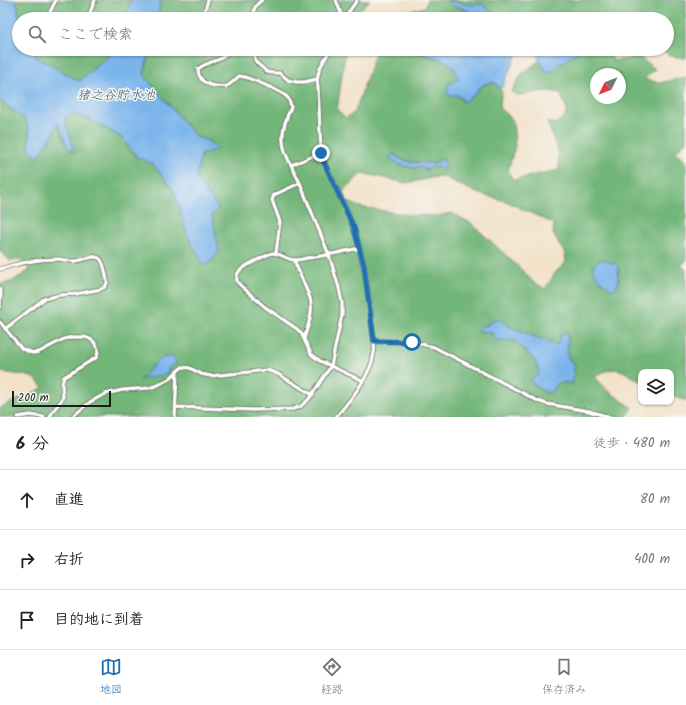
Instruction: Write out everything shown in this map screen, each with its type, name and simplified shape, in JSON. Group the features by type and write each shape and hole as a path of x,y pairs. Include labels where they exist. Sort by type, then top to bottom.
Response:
{"street":[{"path":"50,12 56,0"},
{"path":"90,12 95,0"},
{"path":"205,12 208,0"},
{"path":"253,12 262,0"},
{"path":"336,0 340,12"},
{"path":"348,12 357,0"},
{"path":"176,407 253,410 293,409 306,403 313,395 331,366 342,315 342,303 339,288 329,255 300,183 287,158 284,146 283,134 291,107 290,103 287,97 279,92 245,77 239,76 229,85 224,87 206,84 199,76 198,69 201,66 225,56"},
{"path":"255,56 257,63 267,72 280,73 288,80 304,82 316,79"},
{"path":"327,56 316,79 318,87 323,160 354,228 364,266 374,341 372,362 363,381 336,417"},
{"path":"291,165 323,152"},
{"path":"276,253 280,222 272,200 276,194 300,183"},
{"path":"359,248 329,255 294,260 276,253 268,255 242,269 237,274 236,278 240,286 265,307 297,329 315,357 320,361 363,381"},
{"path":"0,269 16,264 30,262 59,259 73,262 98,257 103,262 107,281 105,287 101,289 44,299 5,329"},
{"path":"294,260 312,303 312,309 304,339"},
{"path":"0,289 0,306"},
{"path":"0,322 22,348 33,353 39,352 58,342 72,337 86,337 94,342 97,347 97,357 64,377 62,384 63,397 50,417"},
{"path":"374,341 412,342 434,348 538,401 589,411 609,417"},
{"path":"72,417 90,402 105,394 123,390 149,388 158,385 169,379 182,367 190,368 205,376 267,370 278,374 313,395"},
{"path":"176,417 177,371"},
{"path":"18,417 30,415 44,417"}],"green space":[{"path":"16,0 131,0 127,12 19,12"},
{"path":"162,0 370,0 358,12 159,12"},
{"path":"427,0 686,0 686,58 670,56 674,56 674,12 491,12 482,4 470,5 452,1 454,6 470,12 405,12 425,7"},
{"path":"36,56 109,56 79,81"},
{"path":"148,56 345,56 337,110 346,118 355,112 374,56 429,56 448,62 454,68 458,76 457,80 447,94 451,96 456,95 462,98 475,94 480,87 492,82 502,91 499,108 513,120 515,146 508,171 513,180 559,170 558,151 547,122 555,124 565,117 567,109 560,93 547,91 518,95 511,92 522,74 539,61 543,65 546,72 553,70 570,56 611,56 613,61 630,59 630,56 638,56 655,69 644,79 660,83 686,77 686,141 676,152 686,160 686,261 681,266 686,269 686,401 674,396 674,369 638,369 638,380 624,371 614,369 608,370 595,377 608,391 633,408 626,417 0,417 0,408 43,388 35,378 1,372 0,370 0,284 11,282 30,270 20,259 10,261 0,251 0,101 24,118 29,130 29,149 48,141 57,123 68,148 74,152 64,117 76,114 97,123 122,138 137,157 153,164 174,191 187,235 219,252 212,214 219,209 196,178 201,154 217,149 208,141 196,137 144,75","holes":["393,154 406,161 432,164 444,160 440,167 431,167 426,170 422,167 410,167 398,164 395,161","362,173 406,183 442,176 477,193 508,202 554,224 553,234 565,254 566,262 556,272 545,289 532,281 471,223 451,213 437,216 410,215 360,207 346,201 343,192","606,260 619,268 619,281 609,286 599,278 593,266","500,319 509,326 552,344 557,345 562,333 568,341 567,355 570,361 566,383 561,382 556,385 553,391 537,376 539,372 535,361 516,341 495,340 489,333 480,331 481,326 488,325"]}],"water":[{"name":"猪之谷貯水池","path":"0,0 16,0 19,12 12,12 12,56 36,56 79,81 109,56 148,56 144,75 196,137 208,141 218,149 201,154 196,178 219,209 212,215 219,252 204,266 187,235 174,191 153,164 137,157 122,138 97,123 76,114 64,117 75,152 68,148 58,123 53,135 37,158 29,149 29,130 24,118 0,101"},
{"path":"131,0 162,0 159,12 127,12"},
{"path":"448,1 470,5 482,4 491,12 470,12 454,6"},
{"path":"429,56 516,56 502,87 498,88 497,84 492,82 485,84 466,101 461,101 462,98 456,95 451,96 447,94 448,85 457,80 456,72 447,62"},
{"path":"539,56 570,56 553,70 546,72 543,65 539,61"},
{"path":"393,154 410,162 433,164 441,160 445,160 443,170 436,166 426,170 422,167 414,168 398,164 390,158"},
{"path":"604,259 611,263 616,263 618,268 617,285 615,288 610,290 608,286 598,277 593,268 593,266 599,261"},
{"path":"500,319 509,326 557,345 562,333 566,332 568,341 567,355 570,361 575,363 572,384 559,383 551,392 545,392 531,382 531,378 537,376 539,372 535,361 516,341 495,340 492,333 480,331 479,328 481,326 488,325 492,320"},
{"path":"172,356 176,362 175,365 170,366 168,372 163,376 148,377 140,380 153,365 163,357 167,358"}],"route":[{"path":"321,153 354,228 364,266 374,341 412,342"}]}
